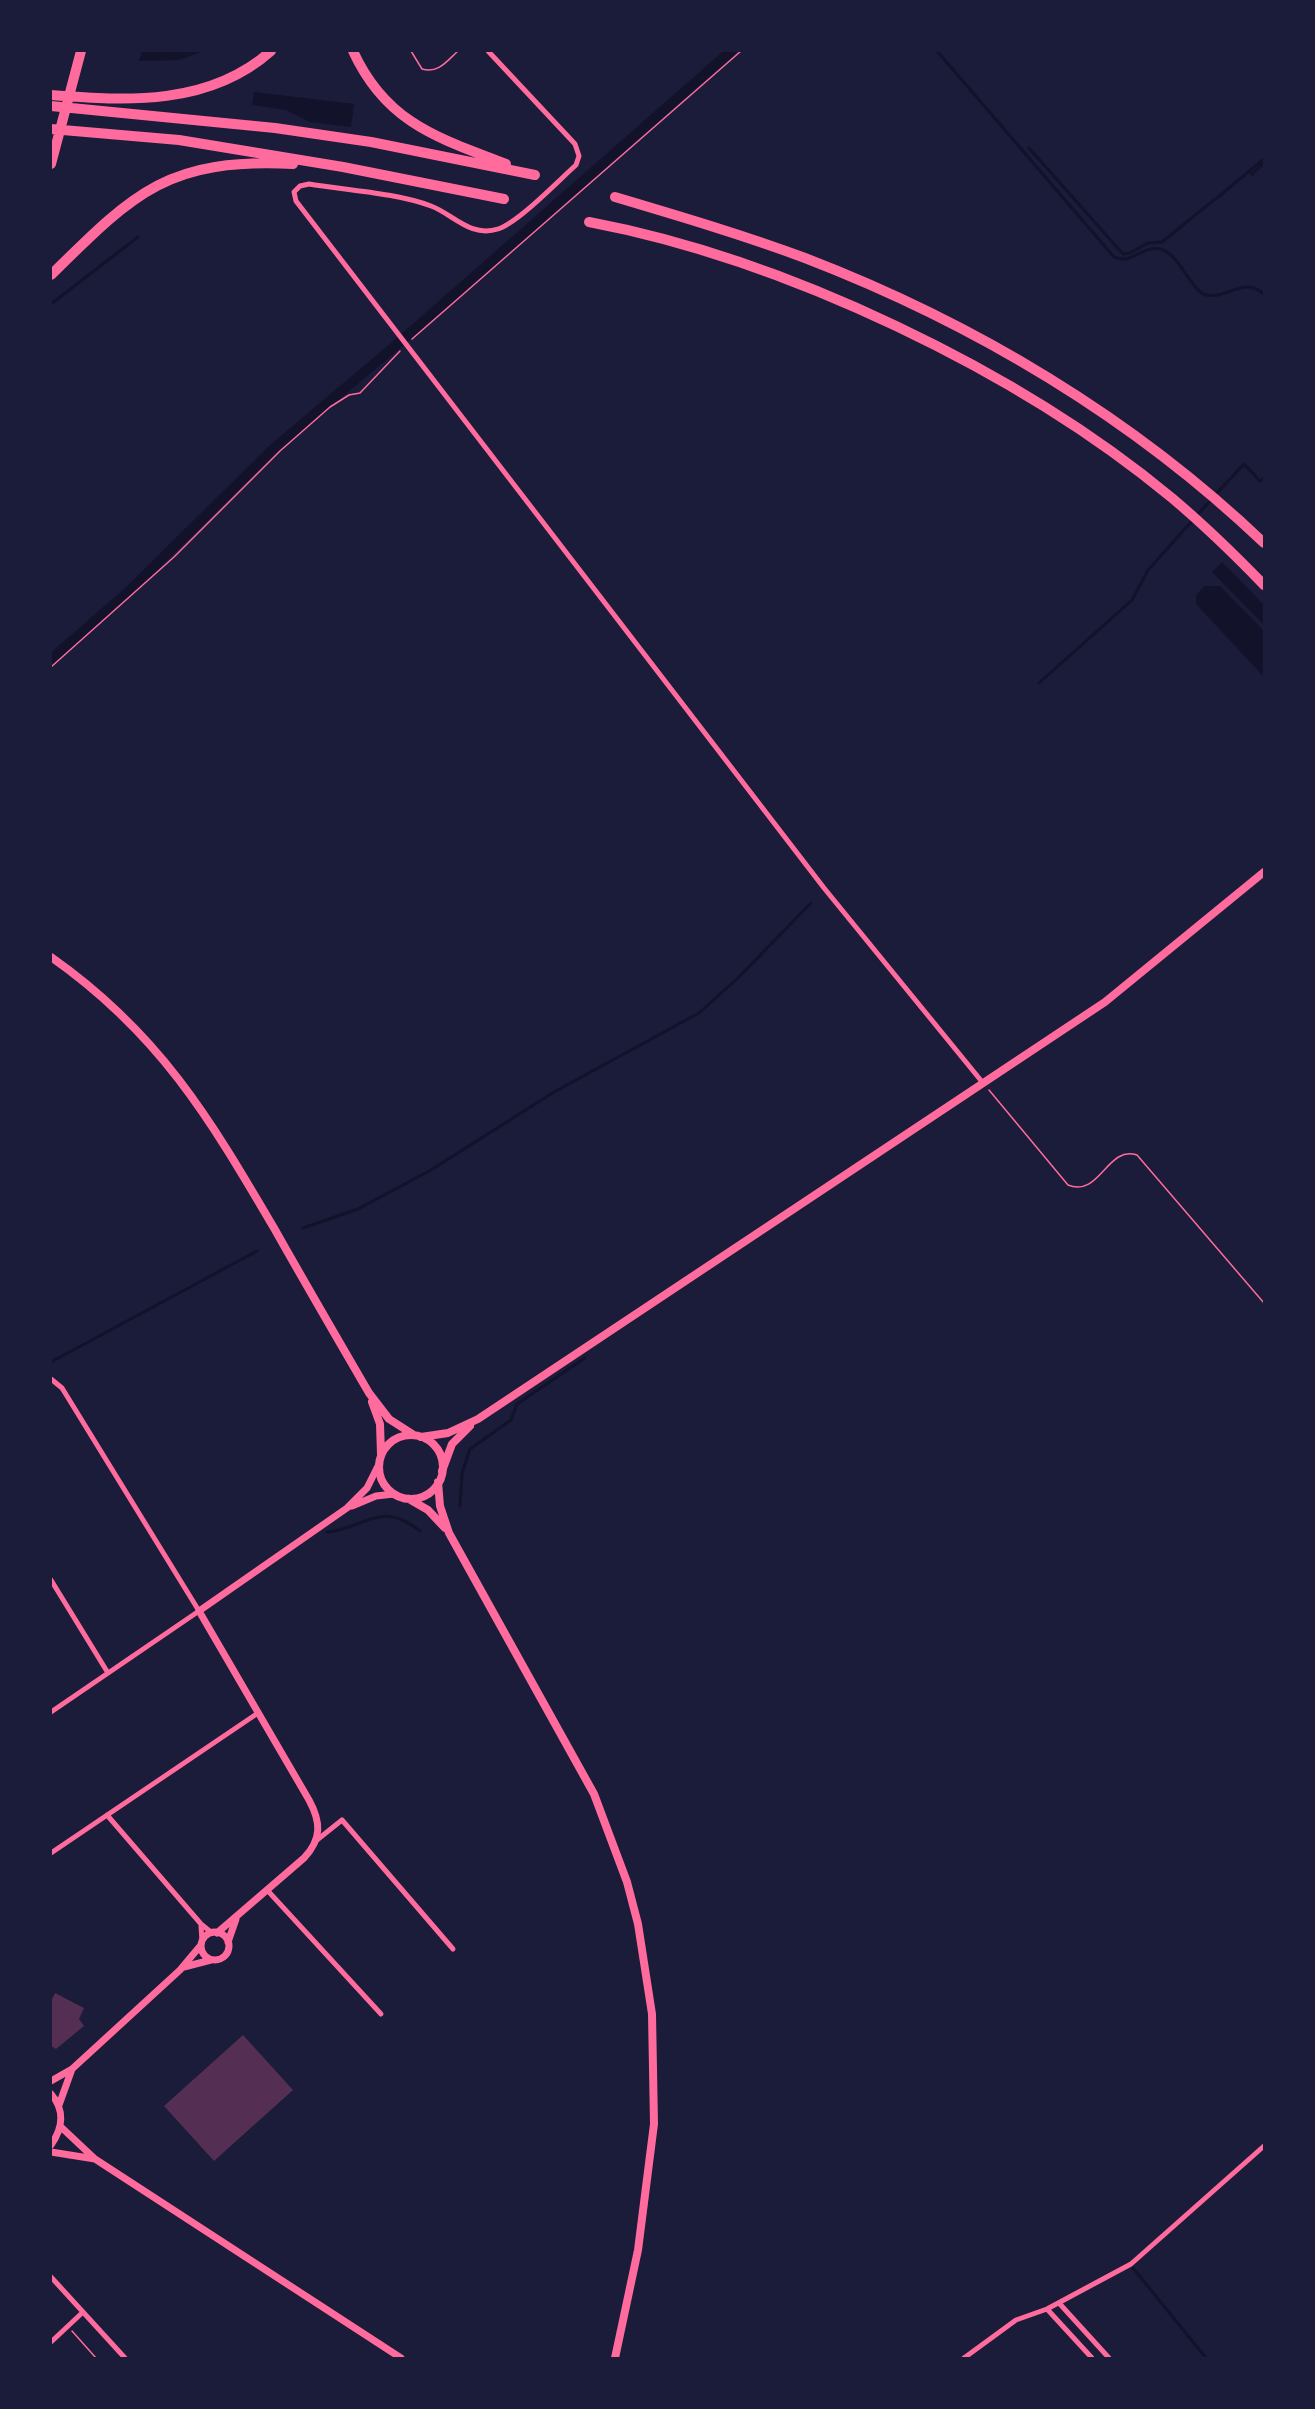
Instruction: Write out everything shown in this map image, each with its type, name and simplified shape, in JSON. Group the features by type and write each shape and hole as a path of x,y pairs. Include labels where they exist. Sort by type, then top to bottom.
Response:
{"highway":[{"path":"51,164 81,51"},
{"path":"51,95 108,100 165,98 220,82 246,69 271,51"},
{"path":"51,106 275,128 371,142 535,175 444,141 412,124 394,110 370,83 353,51"},
{"path":"51,129 179,140 344,166 504,199"},
{"path":"51,275 120,209 141,194 171,178 224,165 271,163 344,166"},
{"path":"615,197 752,239 817,263 904,300 977,337 1059,384 1137,436 1198,481 1264,543"},
{"path":"589,222 665,240 777,276 874,317 967,364 1052,414 1144,477 1172,499 1264,585"}],"main road":[{"path":"381,1454 395,1440 448,1433 478,1419 1126,986 1264,872"},
{"path":"51,957 122,1015 154,1048 192,1094 224,1143 369,1393 389,1419 438,1451 442,1471"},
{"path":"369,1393 380,1424 379,1464 382,1481 394,1494 428,1510 449,1533"},
{"path":"478,1419 452,1444 438,1482 439,1504 449,1533 594,1794 627,1882 638,1924 653,2030 654,2124 638,2250 615,2358"},
{"path":"406,1498 425,1494 438,1482"}],"street":[{"path":"488,51 575,144 579,156 576,165 512,222 498,229 486,231 460,224 428,205 309,184 300,186 294,192 299,207 824,888 983,1083"},
{"path":"51,1378 62,1388 199,1611 315,1811 319,1824 317,1840"},
{"path":"51,1712 347,1508 367,1488 379,1464"},
{"path":"347,1508 373,1497 394,1494"},
{"path":"51,1580 108,1674"},
{"path":"51,1853 258,1713"},
{"path":"107,1815 201,1924 224,1937 228,1942"},
{"path":"51,2081 72,2069 180,1970 202,1943 238,1917 268,1891 304,1858 317,1840 342,1820 453,1949"},
{"path":"268,1891 381,2014"},
{"path":"180,1970 189,1964 225,1956 238,1917"},
{"path":"201,1924 203,1954 211,1959"},
{"path":"51,2145 61,2127 59,2105 72,2069"},
{"path":"51,2094 59,2105"},
{"path":"61,2127 95,2159 401,2358"},
{"path":"964,2358 1016,2320 1047,2309 1131,2264 1264,2146"},
{"path":"51,2152 95,2159"},
{"path":"51,2277 124,2358"},
{"path":"1059,2303 1109,2358"},
{"path":"1047,2309 1092,2358"},
{"path":"51,2342 83,2312"},
{"path":"51,2331 56,2337"}],"path":[{"path":"411,51 422,69 430,71 438,69 458,51"},
{"path":"51,667 174,557 280,450 330,407 348,396 360,393 404,344 741,51"},
{"path":"983,1083 1068,1185 1084,1187 1093,1182 1118,1156 1126,1153 1137,1155 1264,1303"},
{"path":"68,2326 96,2358"}],"shaded area":[{"path":"142,51 204,51 179,60 139,61"},
{"path":"254,92 354,104 351,127 310,122 286,110 252,105"},
{"path":"1222,562 1264,605 1264,625 1212,572"},
{"path":"1204,586 1220,586 1264,631 1264,677 1196,604 1196,596"}],"building":[{"path":"55,1993 84,2008 79,2019 84,2026 56,2049 51,2046 51,2001"},
{"path":"243,2035 293,2090 214,2161 164,2106"}],"waterway":[{"path":"51,659 127,593 274,448 394,347 731,51"},
{"path":"937,51 1114,257 1126,259 1148,250 1160,249 1167,252 1178,263 1203,294 1219,295 1248,287 1264,294"},
{"path":"1029,148 1123,254 1130,253 1148,243 1162,242 1215,199"},
{"path":"1217,198 1264,159"},
{"path":"1252,174 1264,163"},
{"path":"51,304 138,237"},
{"path":"1215,495 1244,464 1260,481 1264,478"},
{"path":"1197,515 1211,500"},
{"path":"1039,683 1132,600 1148,570 1193,520"},
{"path":"303,1228 358,1209 431,1170 554,1092 699,1013 738,978 811,903"},
{"path":"51,1362 257,1251"},
{"path":"460,1506 462,1473 470,1449 511,1420 517,1404 585,1358"},
{"path":"327,1532 382,1516 406,1521 420,1531"},
{"path":"1133,2268 1206,2358"}]}
